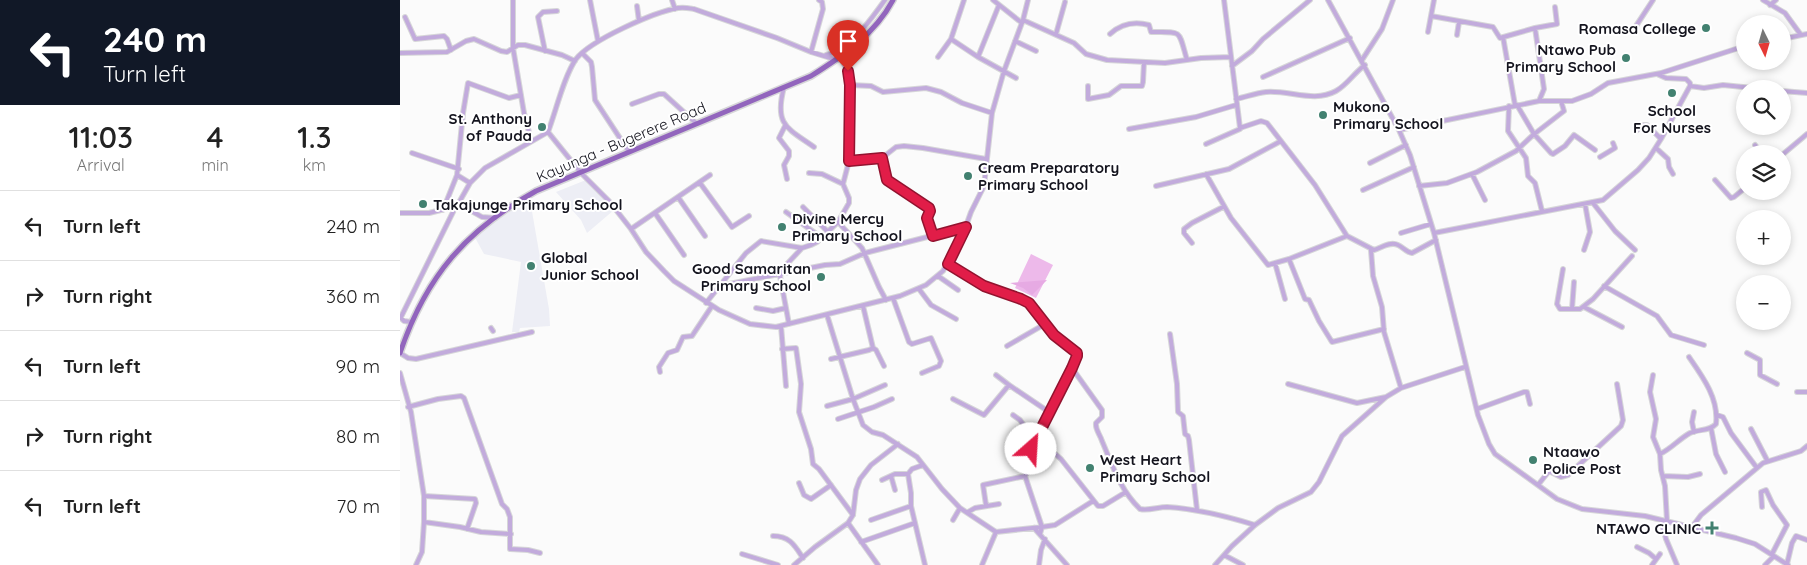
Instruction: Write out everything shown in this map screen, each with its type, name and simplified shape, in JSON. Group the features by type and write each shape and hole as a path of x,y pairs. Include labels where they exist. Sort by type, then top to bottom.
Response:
{"main road":[{"name":"Kayunga - Bugerere Road","path":"400,353 411,322 427,289 442,268 472,234 507,208 536,191 811,76 860,43 888,11 893,0"}],"street":[{"path":"513,0 513,48 524,113 531,140"},
{"path":"590,0 598,41"},
{"path":"672,0 675,9"},
{"path":"824,55 834,53 854,38 884,0"},
{"path":"938,57 951,40 964,0"},
{"path":"993,0 1022,21 1077,44 1090,56 1116,61 1165,63 1231,57"},
{"path":"548,132 581,173 603,194 631,229 646,252 674,282 712,306 750,324 770,328 894,298 919,289 938,276 948,264 966,227 984,186 992,113 1028,0"},
{"path":"1224,0 1240,128"},
{"path":"1232,66 1310,0"},
{"path":"1328,0 1399,130 1414,166 1432,224 1477,409 1489,444 1495,454 1557,499 1575,507 1667,521 1755,544 1788,565 1792,543 1796,536 1807,540"},
{"path":"1236,100 1266,92 1316,96 1327,95 1341,88 1363,63 1382,29 1392,0"},
{"path":"1428,32 1434,0"},
{"path":"1636,26 1653,0"},
{"path":"1763,0 1785,13 1801,36"},
{"path":"1770,5 1776,0"},
{"path":"811,52 823,9 822,1"},
{"path":"1056,34 1065,2"},
{"path":"978,57 999,5"},
{"path":"637,6 639,21"},
{"path":"1432,16 1493,27 1500,38 1557,24 1555,7"},
{"path":"411,322 404,321 400,317 470,183 485,168 548,132 575,61 598,41 639,21 675,9 684,8 694,9 811,52 839,58 848,71 850,85 849,161 843,184 849,198 849,203 838,222 817,242 802,248 787,264 782,273 780,278 790,324"},
{"path":"545,51 538,17 543,12 557,11"},
{"path":"405,17 415,39 444,36 448,39 451,50"},
{"path":"1457,35 1459,22"},
{"path":"1110,34 1125,24 1142,23 1148,25 1151,32 1176,32 1180,35 1187,60"},
{"path":"1535,28 1544,89 1539,101"},
{"path":"1791,38 1807,34"},
{"path":"1503,37 1516,105 1534,134 1552,154 1562,148 1574,135 1595,150"},
{"path":"1262,77 1350,38"},
{"path":"400,53 441,53 474,39 501,51 507,52 518,45 525,45 575,61"},
{"path":"951,40 1016,78"},
{"path":"1015,42 1036,51"},
{"path":"1399,130 1509,106 1539,101 1577,100 1608,83 1657,74 1736,49"},
{"path":"582,53 592,67 595,100 629,152"},
{"path":"1088,86 1088,99 1109,95 1120,86 1142,86 1144,62"},
{"path":"1657,74 1666,78 1686,79 1690,86"},
{"path":"443,210 458,175 463,113 468,84 508,98 521,95"},
{"path":"850,85 871,86 883,92 926,88 941,92 962,103 992,113"},
{"path":"1690,86 1704,88 1723,85 1736,86"},
{"path":"1434,233 1603,200 1638,170 1656,148 1690,86"},
{"path":"784,87 780,103 782,120 785,126 814,147"},
{"path":"1791,92 1807,94"},
{"path":"632,104 664,94 697,124"},
{"path":"1420,186 1447,183 1472,174 1519,149 1534,134 1564,111 1561,101"},
{"path":"1129,129 1196,117 1236,105"},
{"path":"1509,106 1507,126 1526,158 1528,176 1535,183 1542,211"},
{"path":"1206,144 1240,128 1265,121 1328,204 1347,236 1371,250 1377,250 1394,244 1412,253 1436,240"},
{"path":"1636,131 1643,125 1647,125 1661,139"},
{"path":"785,126 779,138 789,151 784,165 788,179"},
{"path":"1791,147 1807,134"},
{"path":"1156,186 1231,168 1281,141"},
{"path":"1600,157 1615,148 1613,143"},
{"path":"1370,163 1406,145"},
{"path":"849,161 882,158 896,147 904,146 986,159"},
{"path":"1656,148 1668,160 1673,174"},
{"path":"412,153 459,169"},
{"path":"882,158 887,180 929,208 930,211 927,218 933,236"},
{"path":"1363,190 1414,166"},
{"path":"809,173 822,174 843,184"},
{"path":"1206,174 1224,207 1265,263 1270,265 1289,259 1347,236"},
{"path":"1472,174 1485,200"},
{"path":"458,175 470,183"},
{"path":"631,229 710,176"},
{"path":"1715,180 1731,198 1736,195"},
{"path":"700,183 732,227 749,216"},
{"path":"678,197 705,236"},
{"path":"1593,202 1615,230 1635,250"},
{"path":"1584,250 1590,232 1585,204"},
{"path":"400,213 429,213 457,206 466,208 482,217 495,218"},
{"path":"803,207 828,232"},
{"path":"1192,243 1184,233 1184,229 1224,207"},
{"path":"655,212 684,255"},
{"path":"786,212 822,238"},
{"path":"838,222 865,253 886,300"},
{"path":"1401,233 1432,224"},
{"path":"719,286 825,265 840,264 865,253 966,227"},
{"path":"706,303 746,253 761,242 802,248"},
{"path":"1371,250 1373,276 1382,307 1387,346 1402,388"},
{"path":"1584,308 1632,256"},
{"path":"1289,259 1305,299 1309,300 1332,342 1384,329"},
{"path":"1275,263 1285,299"},
{"path":"948,264 984,286 1029,303 1054,335 1077,353 1072,368 1031,449 1030,468 1025,476 982,485 986,506"},
{"path":"1563,269 1557,304 1560,309 1584,308 1622,327"},
{"path":"938,276 958,290"},
{"path":"1572,309 1574,282"},
{"path":"1604,286 1657,316 1672,335 1704,345"},
{"path":"919,289 931,305 956,319"},
{"path":"894,298 910,342 912,344 932,338 941,361 939,366 922,373"},
{"path":"660,372 659,367 668,352 677,350 683,337 692,336 712,306"},
{"path":"864,306 873,348 876,350 884,366"},
{"path":"756,308 773,311 786,308"},
{"path":"827,315 863,425 866,429 878,433 917,457 942,490 960,508 996,532 1055,525 1094,501"},
{"path":"1007,346 1045,324"},
{"path":"781,326 786,386"},
{"path":"400,353 408,358 416,359 532,332"},
{"path":"1170,334 1177,384 1178,412 1183,416 1184,434 1188,436 1189,440 1197,510"},
{"path":"782,348 796,348 801,384 799,412 811,449 813,464 853,515"},
{"path":"831,359 873,348"},
{"path":"1747,353 1760,360 1760,375 1777,384"},
{"path":"1660,454 1686,436 1716,424 1717,415 1714,401 1690,357"},
{"path":"1215,565 1255,525 1278,508 1303,496 1315,487 1342,436 1386,397 1402,388 1466,367"},
{"path":"1072,368 1102,410 1102,417 1096,423 1096,430 1126,492 1140,508 1144,510 1164,507 1197,510 1219,514 1255,525"},
{"path":"400,373 404,382 413,425 424,496 422,552 416,565"},
{"path":"996,375 1050,412"},
{"path":"1653,375 1650,392 1656,419 1653,437 1660,454 1666,486 1667,521"},
{"path":"1288,384 1357,403 1386,397"},
{"path":"1538,485 1549,471 1561,477 1568,476 1622,426 1623,420 1617,384"},
{"path":"827,406 853,399 885,385"},
{"path":"953,399 984,415 993,408 1009,385"},
{"path":"1477,409 1524,392 1527,392 1530,404"},
{"path":"1797,392 1807,392"},
{"path":"408,407 449,397 461,396 464,398 502,504 509,513 510,549 540,553"},
{"path":"838,419 892,399"},
{"path":"1694,412 1692,422 1694,432"},
{"path":"1014,415 1066,464 1094,501 1101,507 1126,492"},
{"path":"1717,415 1723,417 1731,433 1757,468"},
{"path":"1710,428 1716,454 1725,472"},
{"path":"1751,429 1767,460"},
{"path":"794,565 848,523 853,515 856,490 860,479 871,465 898,444"},
{"path":"1692,527 1701,515 1767,460 1801,451 1807,446"},
{"path":"882,480 890,476 908,474 912,469 922,464"},
{"path":"908,474 911,506 925,565"},
{"path":"1663,476 1700,474"},
{"path":"890,476 895,490"},
{"path":"1025,476 1042,527 1040,534"},
{"path":"799,483 804,495 811,498 831,485"},
{"path":"1762,507 1761,492 1766,490 1773,505 1787,525 1773,555 1765,565"},
{"path":"424,496 475,498 476,503 468,529"},
{"path":"968,512 970,509 999,504"},
{"path":"870,520 911,506"},
{"path":"953,520 960,508"},
{"path":"1661,520 1666,539 1678,565"},
{"path":"424,522 481,532 511,534"},
{"path":"848,523 858,534 861,542 878,565"},
{"path":"861,542 915,523"},
{"path":"1034,528 1067,565"},
{"path":"982,565 996,532"},
{"path":"774,536 782,536 794,545 803,558"},
{"path":"1033,565 1040,564 1041,550 1045,539"},
{"path":"1637,547 1656,559"},
{"path":"742,554 778,565"},
{"path":"1652,565 1660,554"},
{"path":"1224,555 1243,565"}],"shaded area":[{"path":"586,180 614,210 587,233 581,220 556,192"},
{"name":"Global Junior School","path":"530,200 549,309 550,326 520,328 519,332 512,332 521,262 484,254 473,234"},
{"path":"1031,254 1053,265 1036,298 1015,288"},
{"path":"1047,280 1032,295 1023,288 1010,283"}],"place":[{"name":"Romasa College","path":"1706,28"},
{"name":"Ntawo Pub Primary School","path":"1626,58"},
{"name":"School For Nurses","path":"1672,93"},
{"name":"Mukono Primary School","path":"1323,115"},
{"name":"St. Anthony of Pauda","path":"542,127"},
{"name":"Cream Preparatory Primary School","path":"968,176"},
{"name":"Takajunge Primary School","path":"423,204"},
{"name":"Divine Mercy Primary School","path":"782,227"},
{"name":"Global Junior School","path":"531,266"},
{"name":"Good Samaritan Primary School","path":"821,277"},
{"name":"Ntaawo Police Post","path":"1533,460"},
{"name":"West Heart Primary School","path":"1090,468"},
{"name":"NTAWO CLINIC","path":"1712,528"}],"route":[{"path":"848,71 850,79 849,161 882,158 887,180 929,208 930,211 927,218 933,236 966,227 948,264 984,286 1029,303 1054,335 1077,353 1072,368 1031,449"}]}
